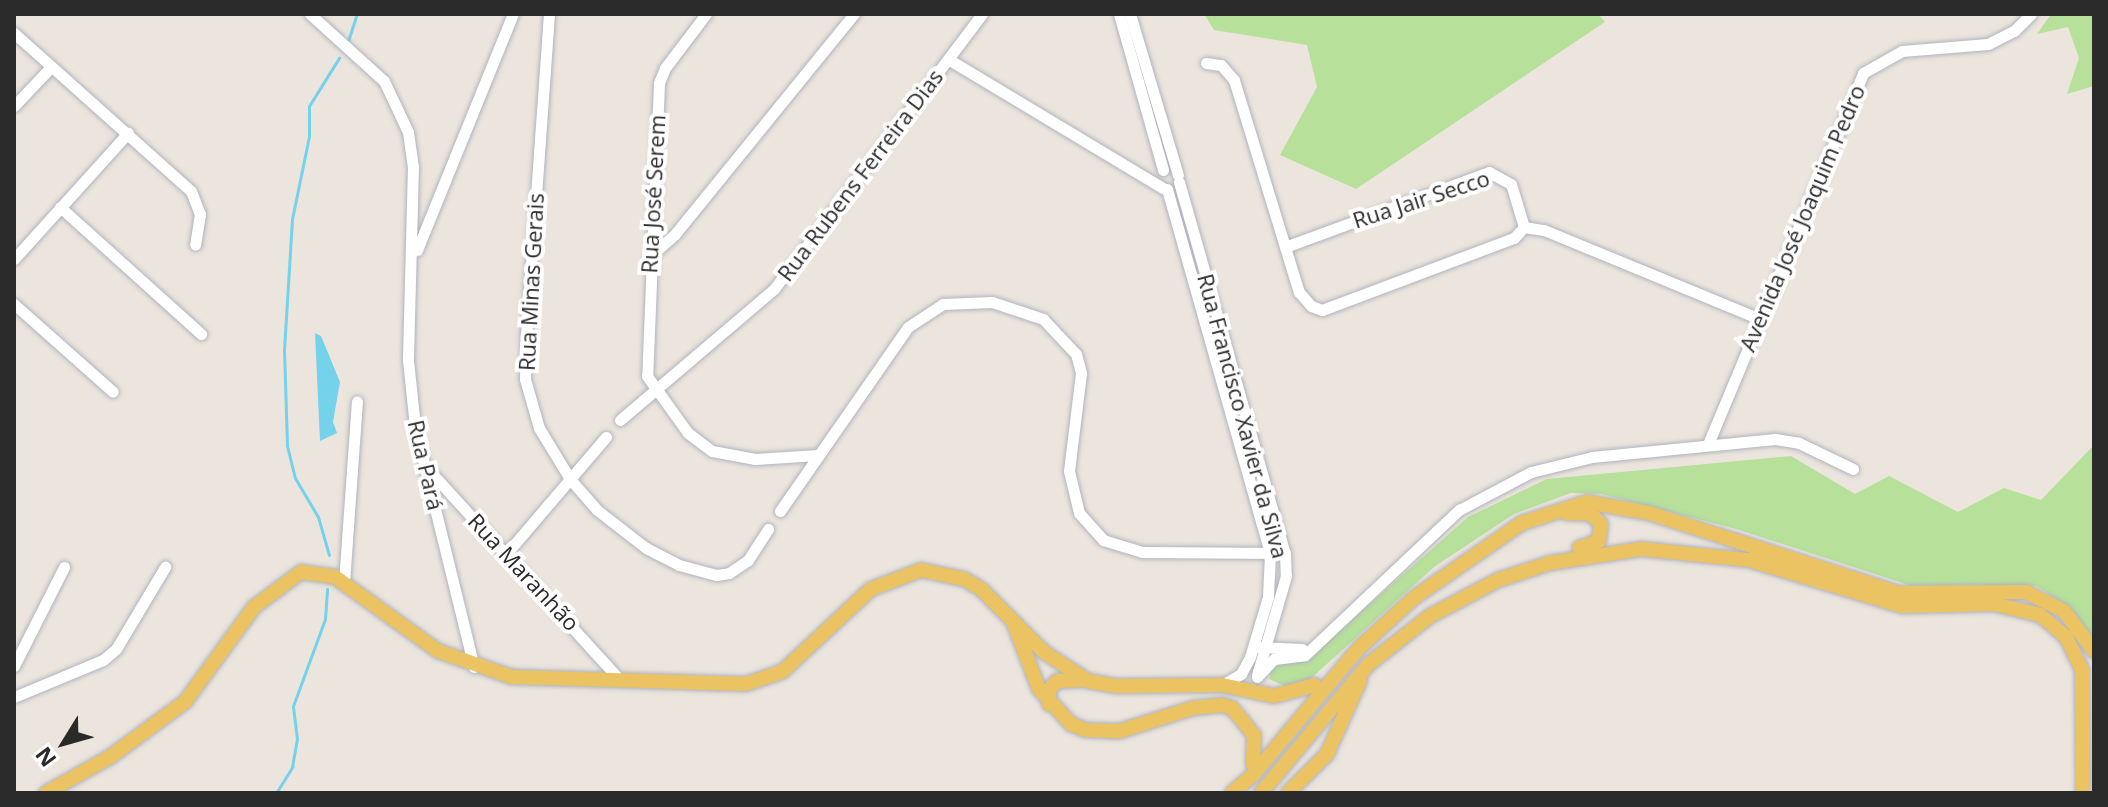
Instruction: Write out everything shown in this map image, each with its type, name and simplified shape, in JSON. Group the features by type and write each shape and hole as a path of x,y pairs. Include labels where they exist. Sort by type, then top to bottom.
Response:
{"main road":[{"path":"1232,793 1254,774 1360,647 1415,597 1522,523 1567,506 1602,503 1898,593 2026,592 2064,611 2094,651"},
{"path":"1220,793 1253,764 1315,685 1379,620 1545,520 1576,511 1591,514 1601,524 1597,543 1511,567 1448,597 1384,642 1283,772 1261,793"},
{"path":"1288,793 1327,754 1369,664 1430,616 1471,592 1550,563 1621,550 1688,550 1749,560 1911,608 2019,608 2040,615 2066,637 2082,670 2083,793"},
{"path":"46,793 110,757 185,702 254,607 284,579 317,572 344,582 438,651 474,668 512,677 729,685 762,679 800,657 860,596 908,572 941,572 964,579 992,597 1044,652 1088,681"},
{"path":"1012,620 1049,704 1071,724 1103,732 1222,705 1232,708 1254,735 1253,764"},
{"path":"1049,704 1049,690 1057,681 1088,681 1116,686 1222,685 1263,695 1285,696 1315,685"},
{"path":"1253,793 1283,772"}],"street":[{"name":"Rua Pará","path":"310,14 384,81 400,107 413,166 408,360 425,466 474,668"},
{"path":"413,258 513,14"},
{"name":"Rua Minas Gerais","path":"549,14 525,379 539,428 570,479 597,510 646,548 717,575 748,560 768,529"},
{"name":"Rua José Serem","path":"654,388 644,364 659,83 665,68 706,14"},
{"path":"650,256 675,234 854,14"},
{"name":"Rua Rubens Ferreira Dias","path":"620,420 774,289 982,14"},
{"path":"1119,14 1162,170"},
{"name":"Rua Francisco Xavier da Silva","path":"1130,14 1285,553 1286,576 1269,626 1257,677"},
{"name":"Avenida José Joaquim Pedro","path":"1708,444 1863,73 1902,51 1988,44 2014,31 2031,14"},
{"path":"14,33 191,191 200,214 195,245"},
{"path":"948,59 1165,189 1178,178 1162,170 1128,166"},
{"path":"1206,63 1221,65 1234,80 1302,298 1322,310 1514,238 1524,227 1544,230 1760,319"},
{"path":"14,106 51,67"},
{"path":"14,259 128,133"},
{"path":"1156,149 1169,145"},
{"name":"Rua Francisco Xavier da Silva","path":"1162,170 1158,181 1165,189 1270,554 1264,647 1241,674 1222,685"},
{"name":"Rua Jair Secco","path":"1285,247 1489,172 1511,184 1524,227"},
{"path":"60,207 201,334"},
{"path":"780,511 908,327 943,304 992,302 1043,319 1076,354 1081,373 1069,471 1079,513 1103,540 1129,551 1285,553"},
{"path":"14,304 113,392"},
{"path":"654,388 688,433 712,451 755,459 818,455"},
{"path":"344,582 357,401"},
{"path":"506,554 606,437"},
{"path":"1263,695 1257,677 1268,662 1300,658 1428,534 1493,488 1572,460 1708,444 1791,441 1853,469"},
{"name":"Rua Maranhão","path":"425,466 621,681"},
{"path":"14,666 64,567"},
{"path":"14,697 103,660 116,649 165,567"},
{"path":"1264,647 1291,651 1311,648"}],"green space":[{"path":"1204,14 1598,14 1605,22 1356,189 1280,155 1317,87 1307,45 1214,30"},
{"path":"2051,14 2094,14 2094,86 2067,94 2079,58 2068,27 2037,34"},
{"path":"2094,445 2094,638 2062,602 2036,586 1918,588 1736,529 1601,494 1571,493 1514,514 1434,567 1306,683 1287,687 1269,679 1272,667 1311,656 1468,517 1547,479 1791,456 1855,494 1889,476 1958,512 2004,488 2041,500"}],"water":[{"path":"315,333 321,336 340,382 333,422 337,433 320,441"}],"waterway":[{"path":"348,41 357,14"},
{"path":"329,555 318,517 295,478 287,445 284,350 292,219 309,136 309,106 339,58"},
{"path":"276,793 292,767 297,739 293,706 325,619 327,589"}]}
